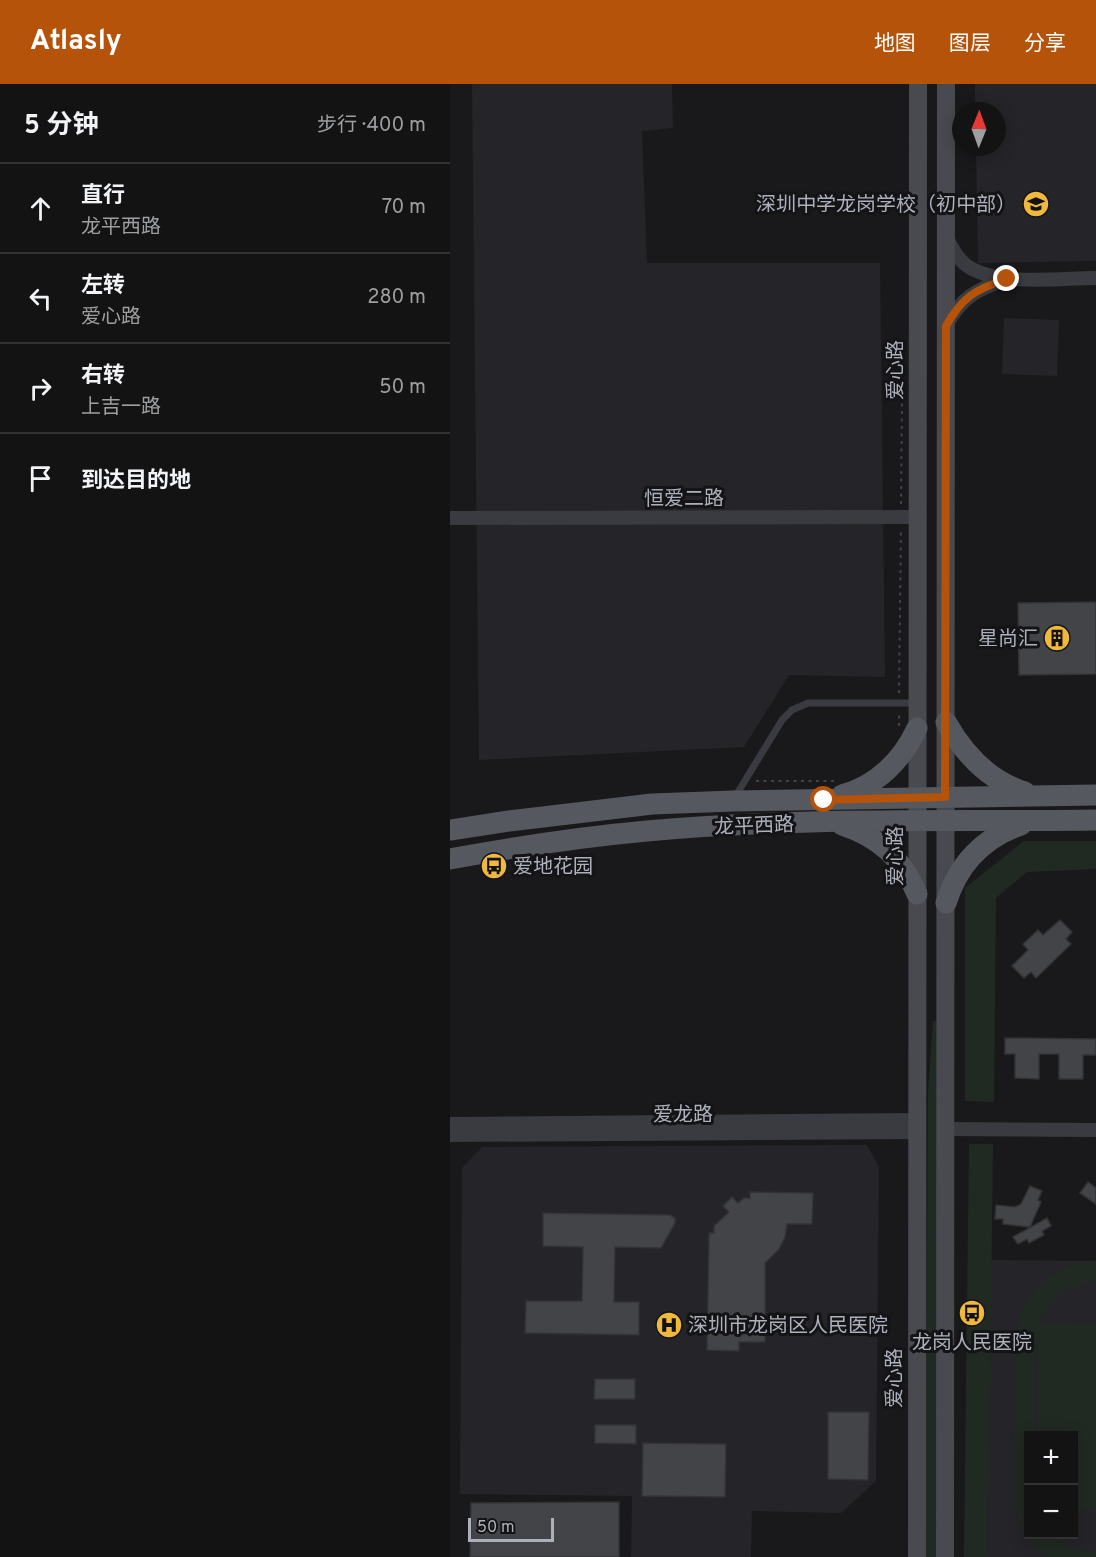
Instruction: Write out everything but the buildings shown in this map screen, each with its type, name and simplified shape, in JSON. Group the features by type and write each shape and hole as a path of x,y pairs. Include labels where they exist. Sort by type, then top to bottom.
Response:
{"main road":[{"name":"爱心路","path":"916,1557 918,798 911,734 917,703 909,518 918,84"},
{"path":"945,1557 946,84"},
{"path":"911,734 923,752 931,755 940,752 946,731"},
{"path":"946,731 981,767 1014,789 1034,795"},
{"path":"829,790 849,793 881,776 903,754 911,734"},
{"name":"龙平西路","path":"450,831 509,821 630,807 733,801 829,790 918,798 1096,795"},
{"name":"龙平西路","path":"453,862 499,850 647,831 833,822 1096,820"},
{"path":"945,903 957,874 975,853 1003,832 1036,821"},
{"path":"833,822 855,829 890,852 910,876 917,894"}],"street":[{"path":"946,235 955,254 967,266 985,274 1007,279 1096,278"},
{"path":"946,326 956,308 968,296 985,286 1007,279"},
{"name":"恒爱二路","path":"450,518 909,518"},
{"name":"爱龙路","path":"450,1124 917,1126"},
{"name":"爱龙路","path":"450,1135 917,1126"},
{"path":"945,1129 1096,1130"}],"lane":[{"path":"733,801 782,720 792,710 808,703 917,703"}],"path":[{"path":"902,400 909,518 899,703 911,734"},
{"path":"745,781 829,790"}],"shaded area":[{"path":"472,84 672,84 673,128 642,131 647,263 880,263 885,677 789,675 744,747 479,760"},
{"name":"深圳中学龙岗学校（初中部）","path":"975,84 1096,84 1096,261 978,263 976,156 1006,156 1006,102 975,102"},
{"path":"1004,318 1059,320 1057,376 1002,374"},
{"path":"1024,841 1096,841 1096,869 1027,872 996,898 994,1102 965,1101 965,888"},
{"path":"933,1021 936,1021 939,1054 937,1557 925,1557 928,1093"},
{"path":"969,1144 993,1144 988,1557 964,1557"},
{"name":"深圳市龙岗区人民医院","path":"867,1145 879,1167 876,1481 841,1513 752,1511 751,1557 631,1557 632,1496 460,1494 462,1168 482,1147"},
{"path":"991,1260 1096,1261 1096,1557 988,1557"},
{"path":"1096,1261 1096,1281 1077,1285 1062,1294 1049,1307 1039,1323 1096,1324 1096,1510 1078,1510 1078,1431 1037,1431 1038,1327 1035,1344 1034,1431 1024,1431 1024,1528 1014,1502 1016,1330 1027,1303 1044,1282 1055,1273 1081,1263"},
{"path":"1031,1539 1058,1539 1071,1548 1096,1553 1096,1557 1047,1557"}],"place":[{"name":"深圳中学龙岗学校（初中部）","path":"1036,204"},
{"name":"星尚汇","path":"1057,638"},
{"name":"爱地花园","path":"494,866"},
{"name":"龙岗人民医院","path":"972,1313"},
{"name":"深圳市龙岗区人民医院","path":"669,1325"}],"route":[{"path":"824,800 945,797 946,326 956,308 968,296 985,286 1007,279"}]}
